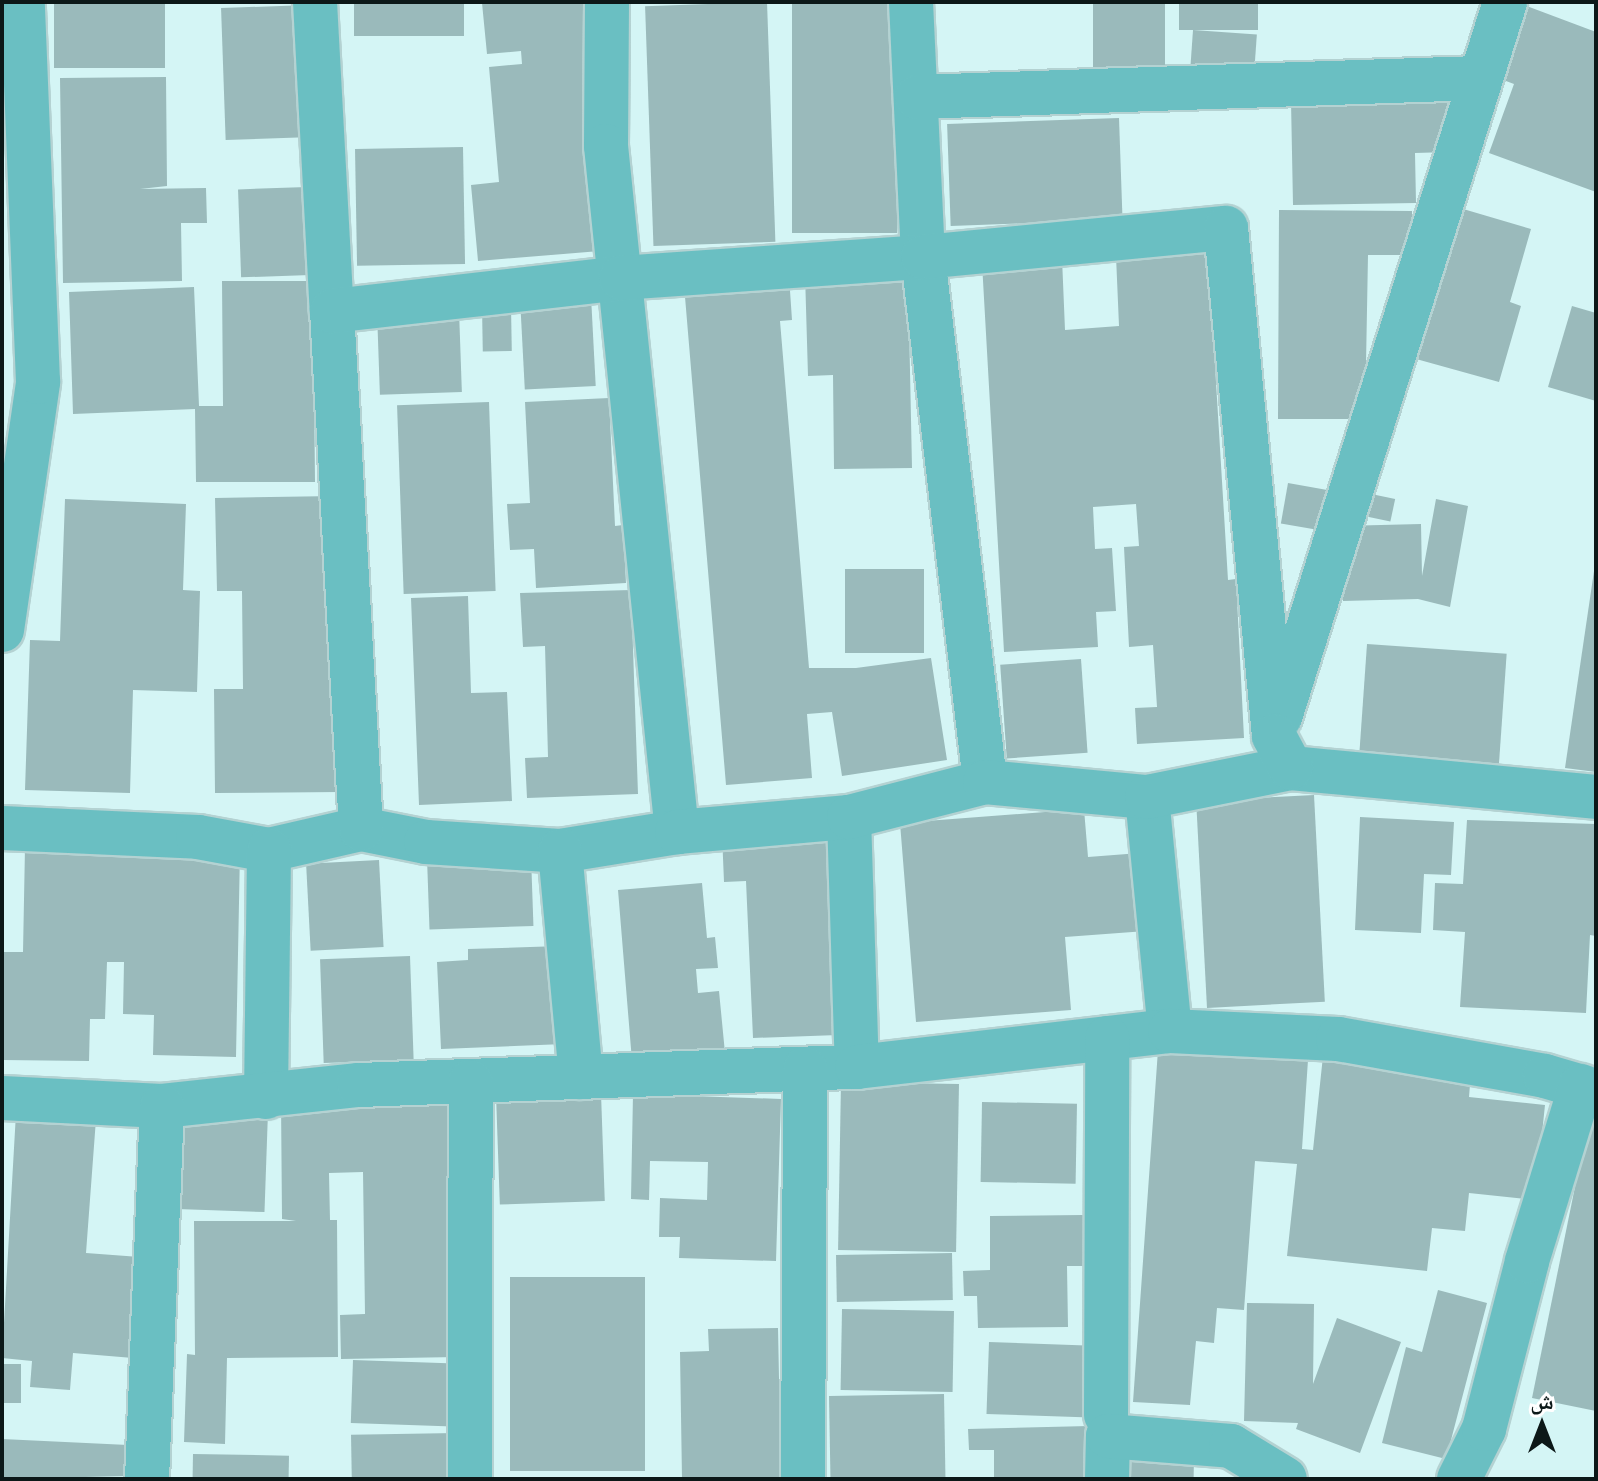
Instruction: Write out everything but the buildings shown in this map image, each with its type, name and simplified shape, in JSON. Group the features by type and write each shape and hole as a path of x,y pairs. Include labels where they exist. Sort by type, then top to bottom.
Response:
{"street":[{"path":"2,630 38,382 23,2"},
{"path":"315,2 361,829"},
{"path":"607,2 606,146 677,832"},
{"path":"911,2 923,257 985,782"},
{"path":"1282,752 1478,78 1505,2"},
{"path":"917,97 1478,78"},
{"path":"332,311 621,278 923,257 1226,228 1282,752"},
{"path":"2,828 198,837 269,850 361,829 426,842 560,851 677,832 849,817 985,782 1147,797 1282,752 1596,797"},
{"path":"1147,797 1170,1031"},
{"path":"849,817 857,1067"},
{"path":"266,1097 269,850"},
{"path":"560,851 581,1077"},
{"path":"2,1098 162,1106 359,1085 857,1067 1170,1031 1338,1039 1589,1088 1527,1261 1484,1429 1459,1479"},
{"path":"1106,1415 1107,1038"},
{"path":"803,1479 805,1069"},
{"path":"470,1479 471,1082"},
{"path":"147,1479 162,1106"},
{"path":"1107,1479 1108,1436 1231,1446 1285,1479"}]}
